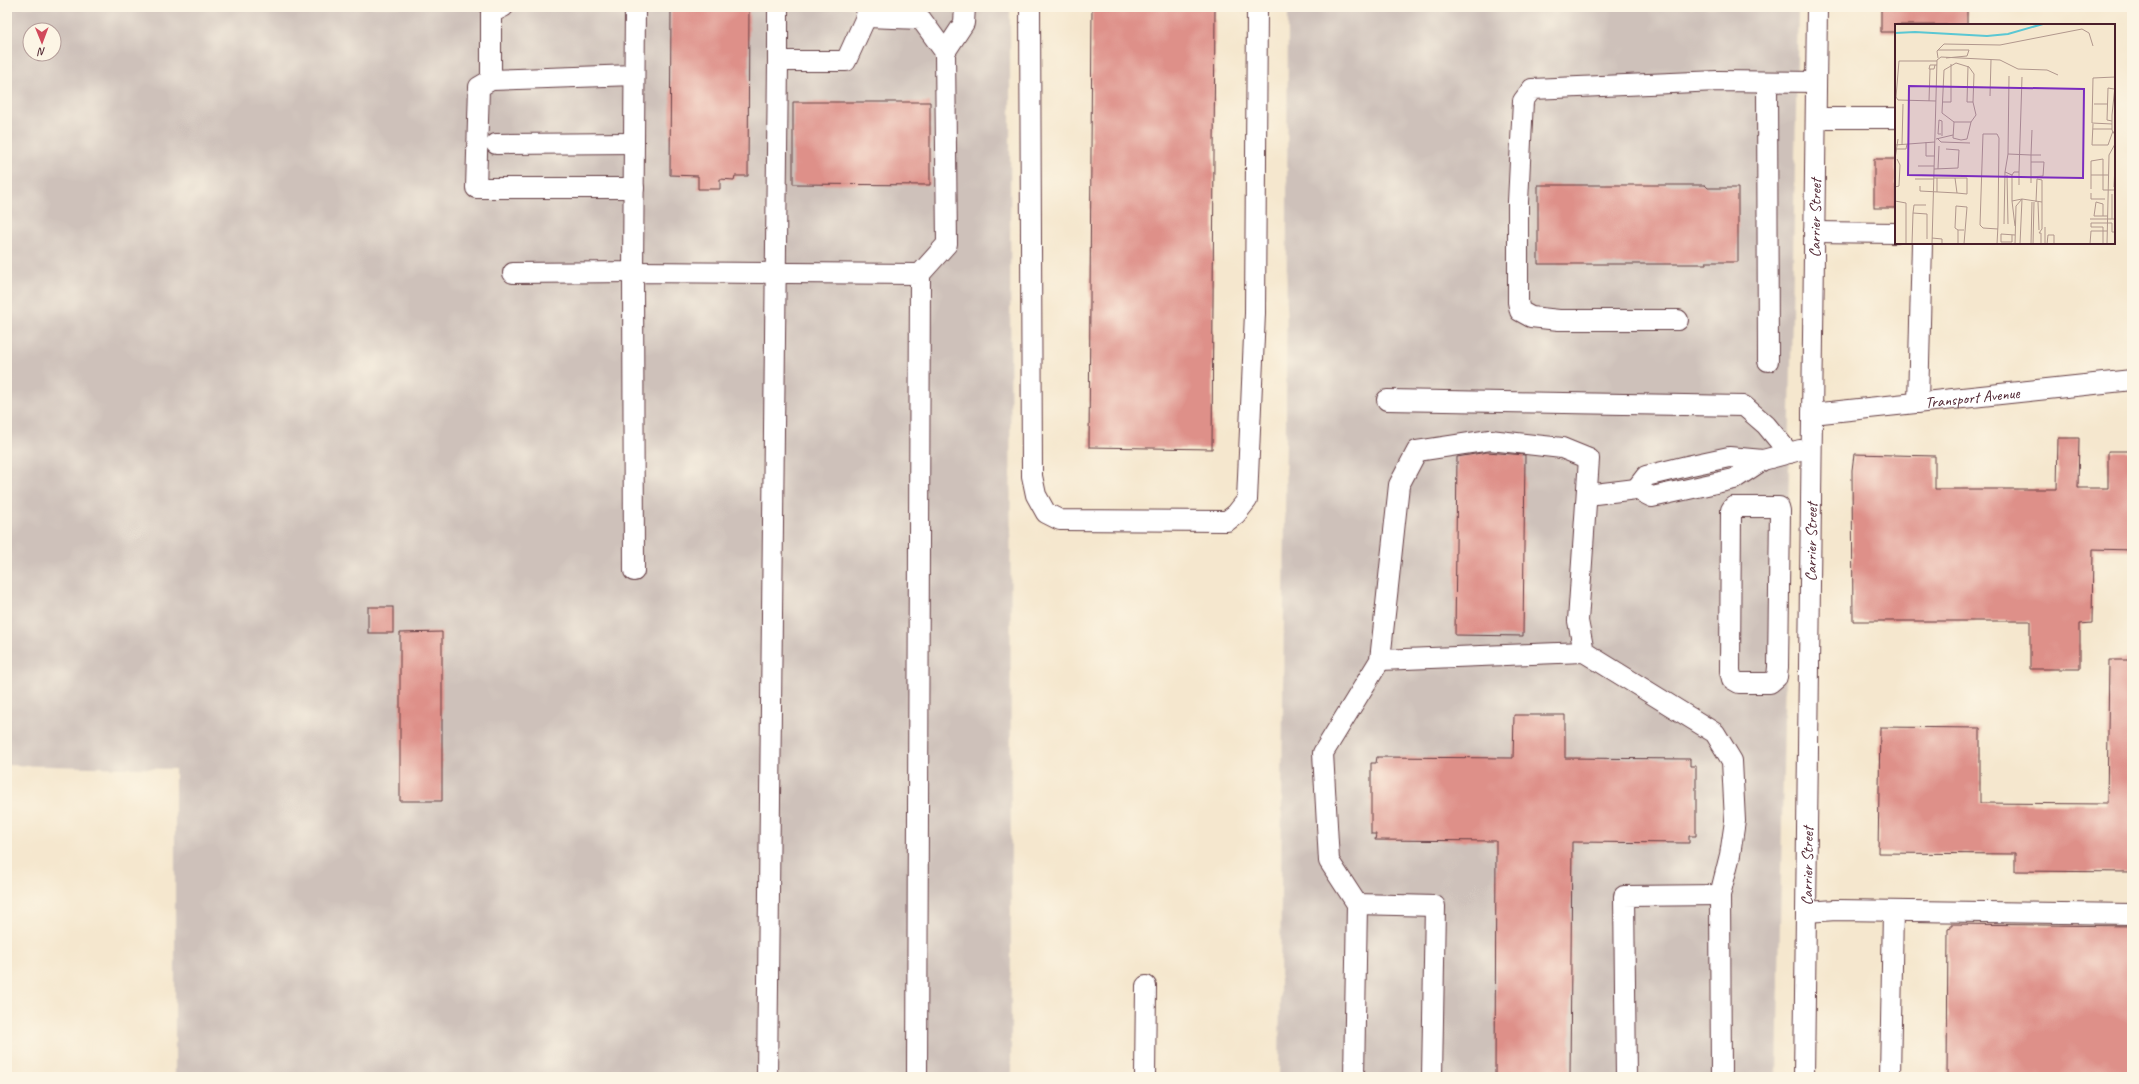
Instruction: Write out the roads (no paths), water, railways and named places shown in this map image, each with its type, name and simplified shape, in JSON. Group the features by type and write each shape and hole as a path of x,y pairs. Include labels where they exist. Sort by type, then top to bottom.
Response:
{"street":[{"path":"491,80 491,13 503,7"},
{"path":"634,571 633,272 634,75 636,7"},
{"path":"767,1077 778,7"},
{"path":"945,52 964,23 964,7"},
{"path":"1030,7 1032,476 1036,495 1046,513 1060,520 1211,521 1227,521 1236,514 1247,500 1254,313 1257,7"},
{"name":"Carrier Street","path":"1804,1077 1817,7"},
{"path":"778,61 846,61 866,12 922,13 945,52 947,244 920,274 917,1077"},
{"path":"634,75 491,80 479,87 476,188 634,188"},
{"path":"1678,320 1559,320 1531,317 1520,311 1518,302 1518,202 1523,101 1532,89 1718,81 1816,82"},
{"path":"1766,82 1768,361"},
{"path":"1816,118 1895,118"},
{"path":"496,144 634,143"},
{"path":"1814,232 1895,233"},
{"path":"1918,402 1922,244"},
{"path":"513,273 633,272 920,274"},
{"name":"Transport Avenue","path":"1812,414 2132,380"},
{"path":"1387,400 1744,406 1766,425 1789,452"},
{"path":"1354,1077 1357,904 1329,861 1323,753 1380,660 1399,485 1417,451 1490,440 1562,448 1589,459 1588,494 1578,621 1584,652"},
{"path":"1588,494 1636,489 1652,497 1734,478 1762,460 1811,447"},
{"path":"1636,489 1646,476 1687,466 1729,457 1762,460"},
{"path":"1734,478 1738,492 1738,507"},
{"path":"1733,507 1738,507 1779,507 1780,511 1778,667 1777,677 1770,683 1739,683 1732,679 1730,670 1731,510 1733,507"},
{"path":"1380,660 1584,652 1715,733 1732,761 1736,821 1730,855 1720,895 1721,1077"},
{"path":"1626,1077 1624,896 1720,895"},
{"path":"1357,904 1435,906 1432,1077"},
{"path":"1806,912 1893,911 2132,914"},
{"path":"1890,1077 1893,911"},
{"path":"1145,1077 1146,986"}]}
